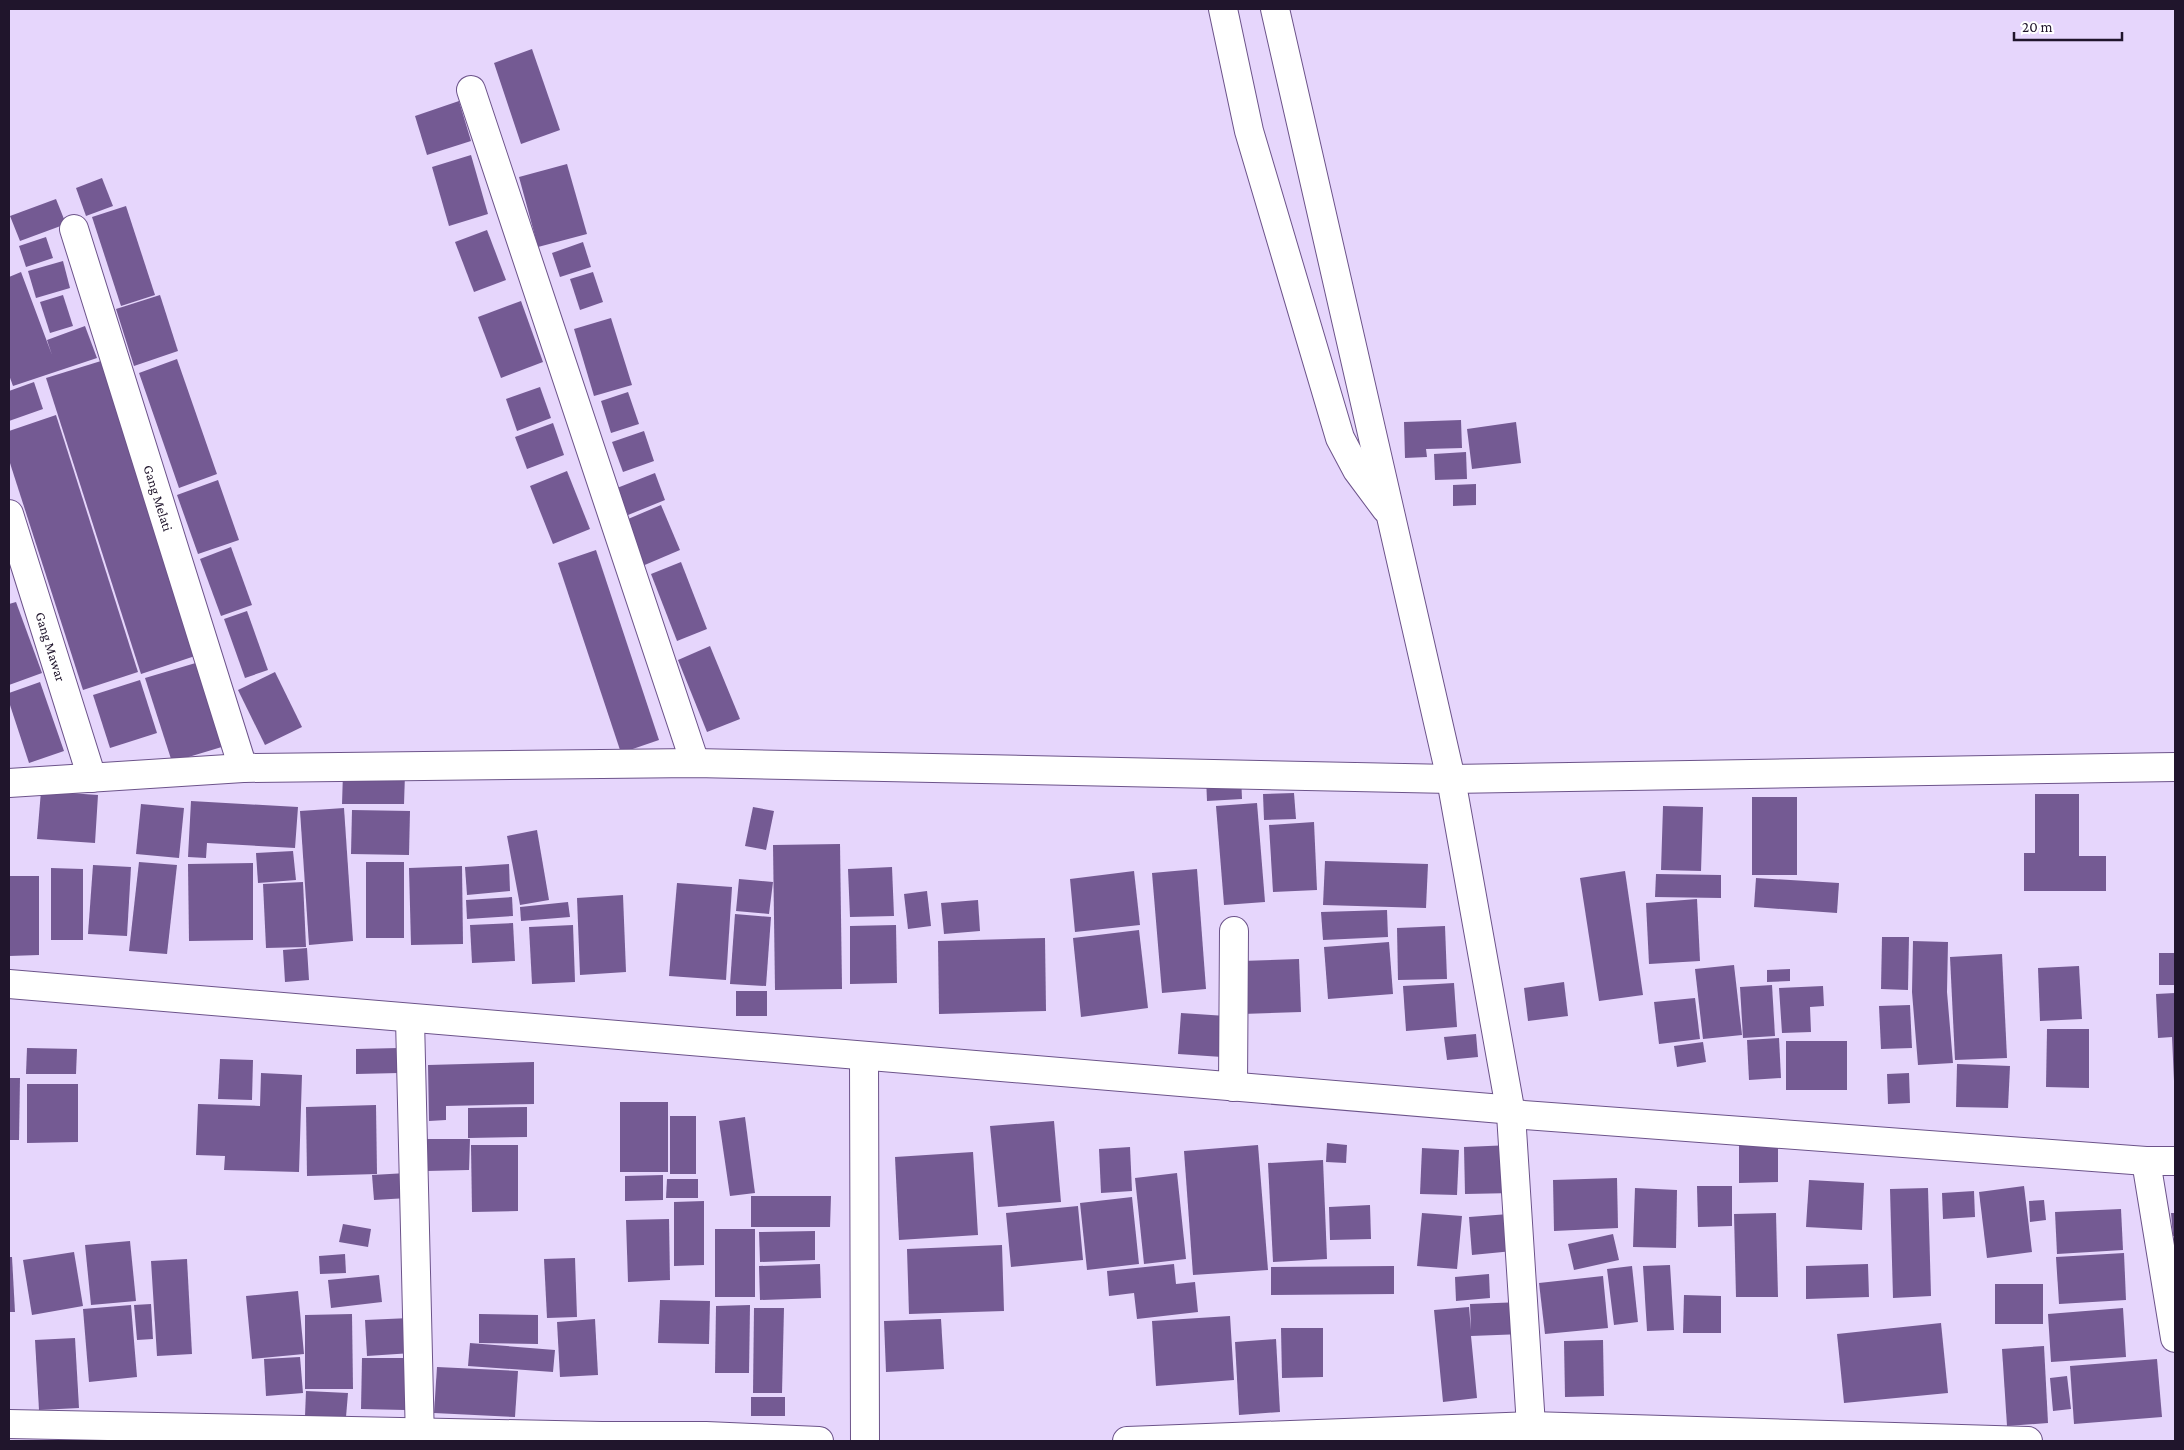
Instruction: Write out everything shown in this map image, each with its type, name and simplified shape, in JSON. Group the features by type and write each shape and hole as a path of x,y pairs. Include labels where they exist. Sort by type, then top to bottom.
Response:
{"street":[{"path":"1223,9 1250,131 1340,438 1356,470 1392,516"},
{"path":"1275,9 1452,779 1511,1114 1531,1426"},
{"path":"471,90 695,764"},
{"name":"Gang Melati","path":"74,229 243,768"},
{"name":"Gang Mawar","path":"9,514 92,778"},
{"path":"9,784 243,768 695,764 1452,779 2175,767"},
{"path":"1233,1087 1234,932"},
{"path":"9,984 1502,1109 1511,1114 2175,1161"},
{"path":"410,1019 420,1437"},
{"path":"864,1056 865,1441"},
{"path":"2146,1160 2175,1338"},
{"path":"9,1424 420,1437 819,1441"},
{"path":"1127,1441 1531,1426 2028,1441"}],"building":[{"path":"532,49 560,130 521,144 494,63"},
{"path":"459,101 471,141 427,155 415,116"},
{"path":"471,155 488,214 449,226 432,167"},
{"path":"567,164 587,234 538,247 519,177"},
{"path":"102,178 113,206 86,216 76,188"},
{"path":"56,199 66,224 20,241 10,216"},
{"path":"126,206 155,295 121,306 92,217"},
{"path":"487,230 506,280 474,292 455,242"},
{"path":"46,237 53,258 26,267 19,246"},
{"path":"583,242 591,267 560,277 552,253"},
{"path":"63,261 70,288 36,298 28,271"},
{"path":"21,272 52,355 47,340 85,326 97,358 13,386 9,375 9,277"},
{"path":"593,272 603,302 580,310 570,279"},
{"path":"63,295 73,326 50,333 40,302"},
{"path":"160,295 178,351 134,366 116,309"},
{"path":"521,301 543,362 501,378 478,317"},
{"path":"611,318 632,385 594,396 574,329"},
{"path":"177,359 217,474 179,488 139,373"},
{"path":"101,361 195,656 141,674 46,378"},
{"path":"34,382 43,409 9,421 9,391"},
{"path":"540,387 551,418 517,431 506,399"},
{"path":"628,392 639,424 611,433 601,401"},
{"path":"56,415 138,672 83,690 9,460 9,431"},
{"path":"1461,420 1462,448 1426,449 1427,457 1405,458 1404,422"},
{"path":"1516,422 1521,463 1472,469 1467,429"},
{"path":"553,423 564,455 527,469 515,437"},
{"path":"644,431 654,461 623,472 612,442"},
{"path":"1466,452 1467,479 1435,480 1434,454"},
{"path":"567,471 590,529 553,544 530,486"},
{"path":"655,473 665,500 628,515 617,488"},
{"path":"218,480 239,540 198,554 177,495"},
{"path":"1476,484 1476,505 1453,506 1453,485"},
{"path":"661,505 680,550 640,567 621,522"},
{"path":"231,547 252,605 221,616 200,559"},
{"path":"596,550 659,740 621,753 558,563"},
{"path":"681,562 707,629 677,641 651,574"},
{"path":"16,602 42,673 9,685 9,604"},
{"path":"247,611 268,670 245,678 224,619"},
{"path":"710,646 740,719 707,732 678,660"},
{"path":"199,662 225,746 172,762 145,678"},
{"path":"275,672 302,727 265,745 238,690"},
{"path":"140,680 157,733 110,748 93,695"},
{"path":"40,682 64,751 29,763 9,702 9,693"},
{"path":"343,772 405,774 404,804 342,804"},
{"path":"1241,775 1242,799 1207,801 1206,777"},
{"path":"41,791 98,795 95,843 37,839"},
{"path":"1294,793 1296,819 1264,820 1263,794"},
{"path":"2035,794 2079,794 2079,856 2106,856 2106,891 2024,891 2024,853 2035,853"},
{"path":"1752,797 1797,797 1797,875 1752,875"},
{"path":"191,801 298,807 295,848 207,843 206,858 188,857"},
{"path":"1257,803 1265,902 1224,905 1216,806"},
{"path":"141,804 184,808 179,858 136,854"},
{"path":"1663,806 1703,807 1701,871 1661,870"},
{"path":"753,807 774,811 766,850 745,846"},
{"path":"344,808 353,941 309,945 300,811"},
{"path":"352,810 410,811 409,855 351,854"},
{"path":"1314,822 1317,890 1273,892 1269,825"},
{"path":"537,830 549,900 520,905 507,836"},
{"path":"840,844 842,989 775,990 773,845"},
{"path":"293,851 296,880 258,883 256,853"},
{"path":"1325,861 1428,864 1426,908 1323,905"},
{"path":"139,862 177,865 167,954 129,951"},
{"path":"366,862 404,862 404,938 366,938"},
{"path":"253,863 253,940 189,941 188,864"},
{"path":"509,864 510,891 467,895 465,867"},
{"path":"93,865 131,867 127,936 88,934"},
{"path":"462,866 463,944 411,945 409,868"},
{"path":"892,867 894,916 850,917 848,869"},
{"path":"51,868 83,869 83,940 51,940"},
{"path":"1197,869 1206,989 1162,993 1152,873"},
{"path":"1134,871 1140,925 1075,932 1070,879"},
{"path":"1625,871 1643,995 1599,1001 1580,878"},
{"path":"1656,874 1721,875 1721,898 1655,897"},
{"path":"9,876 39,876 39,955 9,956"},
{"path":"1756,878 1839,883 1837,913 1754,907"},
{"path":"739,879 773,882 769,914 736,911"},
{"path":"303,882 306,947 266,948 263,884"},
{"path":"677,883 732,887 726,980 669,976"},
{"path":"927,891 931,926 908,929 904,894"},
{"path":"623,895 626,972 580,975 577,898"},
{"path":"512,897 513,916 467,919 466,900"},
{"path":"1697,899 1700,961 1649,964 1646,903"},
{"path":"978,900 980,931 944,934 941,903"},
{"path":"568,902 570,917 521,921 520,907"},
{"path":"1387,910 1388,937 1323,940 1321,912"},
{"path":"735,914 771,917 766,986 730,984"},
{"path":"513,923 515,961 472,963 470,925"},
{"path":"573,925 575,982 532,984 529,927"},
{"path":"896,925 897,983 850,984 850,926"},
{"path":"1445,926 1447,979 1398,980 1397,928"},
{"path":"1139,930 1148,1008 1081,1017 1073,938"},
{"path":"1882,937 1909,937 1908,990 1881,989"},
{"path":"1045,938 1046,1011 939,1014 938,941"},
{"path":"1913,941 1948,942 1947,992 1953,1063 1918,1065 1912,992"},
{"path":"1389,942 1393,994 1328,999 1324,947"},
{"path":"307,948 309,980 285,982 283,950"},
{"path":"2159,953 2175,953 2175,985 2159,985"},
{"path":"2002,954 2007,1058 1955,1060 1950,957"},
{"path":"1299,959 1301,1012 1242,1014 1241,961"},
{"path":"1734,965 1742,1035 1703,1039 1695,969"},
{"path":"2079,966 2082,1019 2040,1021 2038,968"},
{"path":"1790,969 1790,981 1767,982 1767,970"},
{"path":"1564,982 1568,1016 1528,1021 1524,988"},
{"path":"1454,983 1457,1027 1406,1031 1403,986"},
{"path":"1772,985 1775,1036 1743,1038 1740,987"},
{"path":"1823,986 1824,1006 1810,1007 1811,1032 1782,1033 1779,988"},
{"path":"736,991 767,991 767,1016 736,1016"},
{"path":"2175,993 2174,1081 2172,1037 2158,1038 2156,994"},
{"path":"1695,998 1700,1039 1659,1044 1654,1002"},
{"path":"1910,1005 1912,1048 1881,1049 1879,1006"},
{"path":"1181,1013 1226,1016 1222,1057 1178,1054"},
{"path":"2047,1029 2089,1029 2089,1088 2046,1087"},
{"path":"1476,1034 1478,1057 1447,1060 1444,1037"},
{"path":"1779,1038 1781,1078 1749,1080 1747,1040"},
{"path":"1786,1041 1847,1041 1847,1090 1786,1090"},
{"path":"1703,1042 1706,1062 1677,1067 1674,1046"},
{"path":"27,1048 77,1049 76,1074 26,1074"},
{"path":"399,1048 399,1073 356,1074 356,1049"},
{"path":"220,1059 253,1060 252,1100 218,1099"},
{"path":"534,1062 534,1104 446,1106 446,1120 429,1121 428,1065"},
{"path":"1957,1064 2010,1066 2008,1108 1956,1107"},
{"path":"261,1073 302,1075 299,1172 224,1170 225,1156 196,1155 198,1104 260,1106"},
{"path":"1909,1073 1910,1103 1888,1104 1887,1074"},
{"path":"9,1078 20,1078 19,1140 9,1140"},
{"path":"27,1084 78,1084 78,1142 27,1143"},
{"path":"620,1102 668,1102 668,1172 620,1172"},
{"path":"376,1105 377,1174 307,1176 306,1107"},
{"path":"527,1107 527,1137 468,1138 468,1108"},
{"path":"670,1116 696,1116 696,1174 670,1174"},
{"path":"745,1117 755,1193 730,1196 719,1121"},
{"path":"1054,1121 1061,1202 998,1207 990,1126"},
{"path":"427,1139 470,1139 469,1170 426,1171"},
{"path":"1327,1143 1347,1145 1346,1163 1326,1162"},
{"path":"471,1145 518,1145 518,1211 472,1212"},
{"path":"1258,1145 1268,1270 1193,1275 1184,1151"},
{"path":"1512,1145 1514,1193 1465,1194 1464,1147"},
{"path":"1739,1146 1778,1146 1778,1182 1739,1183"},
{"path":"1130,1147 1132,1191 1101,1193 1099,1149"},
{"path":"1422,1148 1459,1150 1457,1195 1420,1194"},
{"path":"973,1152 978,1235 899,1240 895,1157"},
{"path":"1323,1160 1327,1259 1273,1262 1268,1163"},
{"path":"407,1173 408,1198 374,1200 372,1175"},
{"path":"1177,1173 1186,1259 1144,1264 1135,1178"},
{"path":"663,1175 663,1200 625,1201 625,1176"},
{"path":"1617,1178 1618,1228 1554,1231 1553,1180"},
{"path":"667,1179 698,1179 698,1198 666,1198"},
{"path":"1809,1180 1864,1183 1862,1230 1806,1227"},
{"path":"1697,1186 1732,1186 1732,1226 1698,1227"},
{"path":"2024,1186 2032,1252 1987,1258 1979,1192"},
{"path":"1635,1188 1677,1190 1676,1248 1633,1247"},
{"path":"1928,1188 1931,1296 1893,1298 1890,1189"},
{"path":"1974,1191 1975,1217 1943,1219 1942,1193"},
{"path":"751,1196 831,1196 830,1227 751,1227"},
{"path":"1132,1197 1139,1264 1087,1270 1080,1203"},
{"path":"2044,1200 2046,1220 2030,1222 2029,1201"},
{"path":"704,1201 704,1265 674,1266 674,1202"},
{"path":"1370,1205 1371,1239 1330,1240 1329,1207"},
{"path":"1078,1206 1083,1260 1011,1267 1006,1213"},
{"path":"2121,1209 2123,1250 2057,1254 2055,1212"},
{"path":"1422,1213 1462,1216 1457,1269 1417,1266"},
{"path":"1776,1213 1778,1297 1736,1297 1734,1214"},
{"path":"2171,1213 2175,1213 2175,1236 2173,1236"},
{"path":"1509,1214 1513,1251 1472,1255 1469,1217"},
{"path":"669,1219 670,1280 628,1282 626,1220"},
{"path":"343,1224 371,1229 368,1247 339,1242"},
{"path":"715,1229 755,1229 755,1297 715,1297"},
{"path":"815,1231 815,1260 760,1262 759,1232"},
{"path":"1613,1234 1619,1260 1574,1270 1568,1244"},
{"path":"130,1241 136,1301 91,1305 85,1245"},
{"path":"1002,1245 1004,1311 909,1314 907,1249"},
{"path":"74,1252 83,1306 32,1315 23,1260"},
{"path":"2124,1253 2126,1300 2059,1304 2056,1257"},
{"path":"345,1254 346,1273 320,1274 319,1256"},
{"path":"9,1257 12,1257 15,1312 9,1312"},
{"path":"575,1258 577,1317 547,1318 544,1259"},
{"path":"187,1259 192,1354 157,1356 151,1261"},
{"path":"820,1264 821,1298 760,1300 759,1266"},
{"path":"1174,1264 1176,1284 1195,1282 1198,1312 1137,1319 1134,1293 1109,1296 1107,1271"},
{"path":"1868,1264 1869,1297 1806,1299 1806,1266"},
{"path":"1670,1265 1674,1330 1647,1331 1643,1266"},
{"path":"1394,1266 1394,1294 1271,1295 1271,1267"},
{"path":"1632,1266 1638,1322 1614,1325 1607,1269"},
{"path":"1489,1274 1490,1298 1456,1301 1455,1277"},
{"path":"379,1275 382,1302 331,1308 328,1280"},
{"path":"1603,1276 1608,1328 1545,1334 1539,1283"},
{"path":"1995,1284 2043,1284 2043,1324 1995,1324"},
{"path":"298,1291 304,1354 252,1359 246,1296"},
{"path":"1684,1295 1721,1296 1721,1333 1683,1333"},
{"path":"660,1300 710,1301 709,1344 658,1343"},
{"path":"1522,1302 1523,1334 1471,1336 1477,1398 1443,1402 1434,1310 1469,1307 1471,1330 1470,1304"},
{"path":"151,1304 153,1339 137,1340 134,1305"},
{"path":"131,1305 137,1377 89,1382 83,1309"},
{"path":"750,1305 749,1373 715,1373 716,1306"},
{"path":"754,1308 784,1308 782,1393 753,1393"},
{"path":"2123,1308 2126,1357 2051,1362 2048,1314"},
{"path":"352,1314 353,1389 305,1389 305,1315"},
{"path":"479,1314 538,1315 538,1344 479,1343"},
{"path":"1230,1316 1234,1380 1156,1386 1152,1321"},
{"path":"410,1318 412,1353 367,1356 365,1320"},
{"path":"595,1319 598,1375 560,1377 557,1322"},
{"path":"941,1319 944,1369 886,1372 884,1321"},
{"path":"1941,1323 1948,1393 1844,1403 1837,1334"},
{"path":"1281,1328 1323,1328 1323,1377 1282,1378"},
{"path":"75,1338 79,1408 39,1410 35,1340"},
{"path":"1276,1339 1280,1412 1239,1415 1235,1342"},
{"path":"1603,1340 1604,1396 1565,1397 1564,1341"},
{"path":"470,1343 555,1350 553,1372 468,1366"},
{"path":"2044,1346 2048,1423 2007,1426 2002,1349"},
{"path":"300,1357 303,1393 266,1396 264,1359"},
{"path":"362,1358 406,1358 405,1410 361,1409"},
{"path":"2157,1359 2162,1417 2074,1424 2070,1366"},
{"path":"437,1367 518,1371 515,1417 434,1413"},
{"path":"2067,1376 2071,1409 2053,1411 2050,1378"},
{"path":"306,1391 348,1393 346,1417 305,1416"},
{"path":"751,1397 785,1397 785,1416 751,1416"}]}
